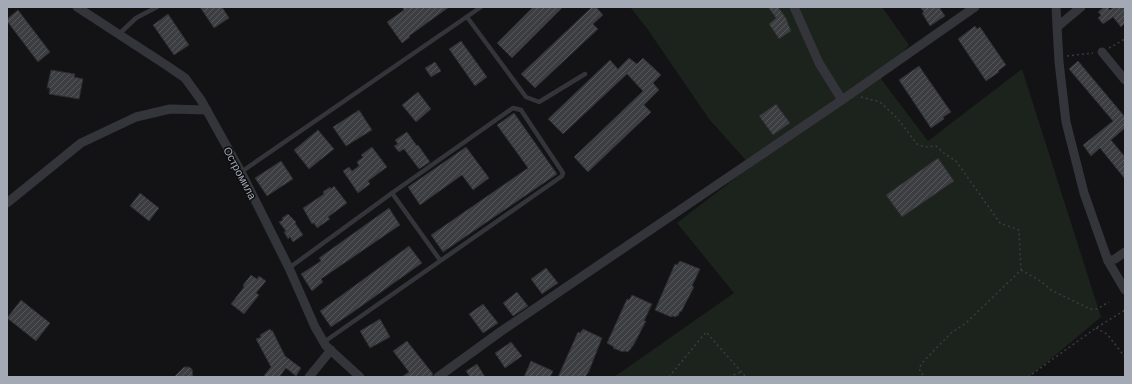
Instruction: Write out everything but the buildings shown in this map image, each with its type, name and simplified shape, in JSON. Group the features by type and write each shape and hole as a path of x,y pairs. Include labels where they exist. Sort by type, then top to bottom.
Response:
{"street":[{"name":"Остромила","path":"77,7 185,78 207,110 241,172 289,268 315,327 330,350 360,377"},
{"path":"794,7 818,63 842,100"},
{"path":"438,377 500,332 842,100 975,7"},
{"path":"1056,7 1058,57 1068,129 1084,193 1108,261 1125,290"},
{"path":"1057,27 1081,7"},
{"path":"1102,52 1125,80"},
{"path":"7,203 81,143 136,117 170,109 207,110"},
{"path":"1108,261 1115,259 1125,252"},
{"path":"309,377 330,350"}],"lane":[{"path":"119,34 136,18 157,7"},
{"path":"241,172 481,7"},
{"path":"467,17 526,97 539,102 585,74"},
{"path":"289,268 513,108 521,110 563,174 324,342"},
{"path":"392,193 440,260"}],"path":[{"path":"1058,57 1102,52 1125,39"},
{"path":"861,96 880,102 897,118 917,144 925,147 936,146 945,154 956,160 1000,223 1019,230 1021,270 966,323 951,333 923,362 919,368 925,377"},
{"path":"1021,270 1042,282 1051,290 1090,309 1097,309 1109,302"},
{"path":"1028,377 1096,328 1125,310"},
{"path":"1096,328 1107,334 1125,357"},
{"path":"669,377 706,332 746,377"},
{"path":"729,377 741,372"}],"shaded area":[{"path":"630,7 882,7 909,45 881,79 928,141 1022,69 1101,317 1029,377 614,377 734,293 677,223 751,166 709,119 646,27"}]}
